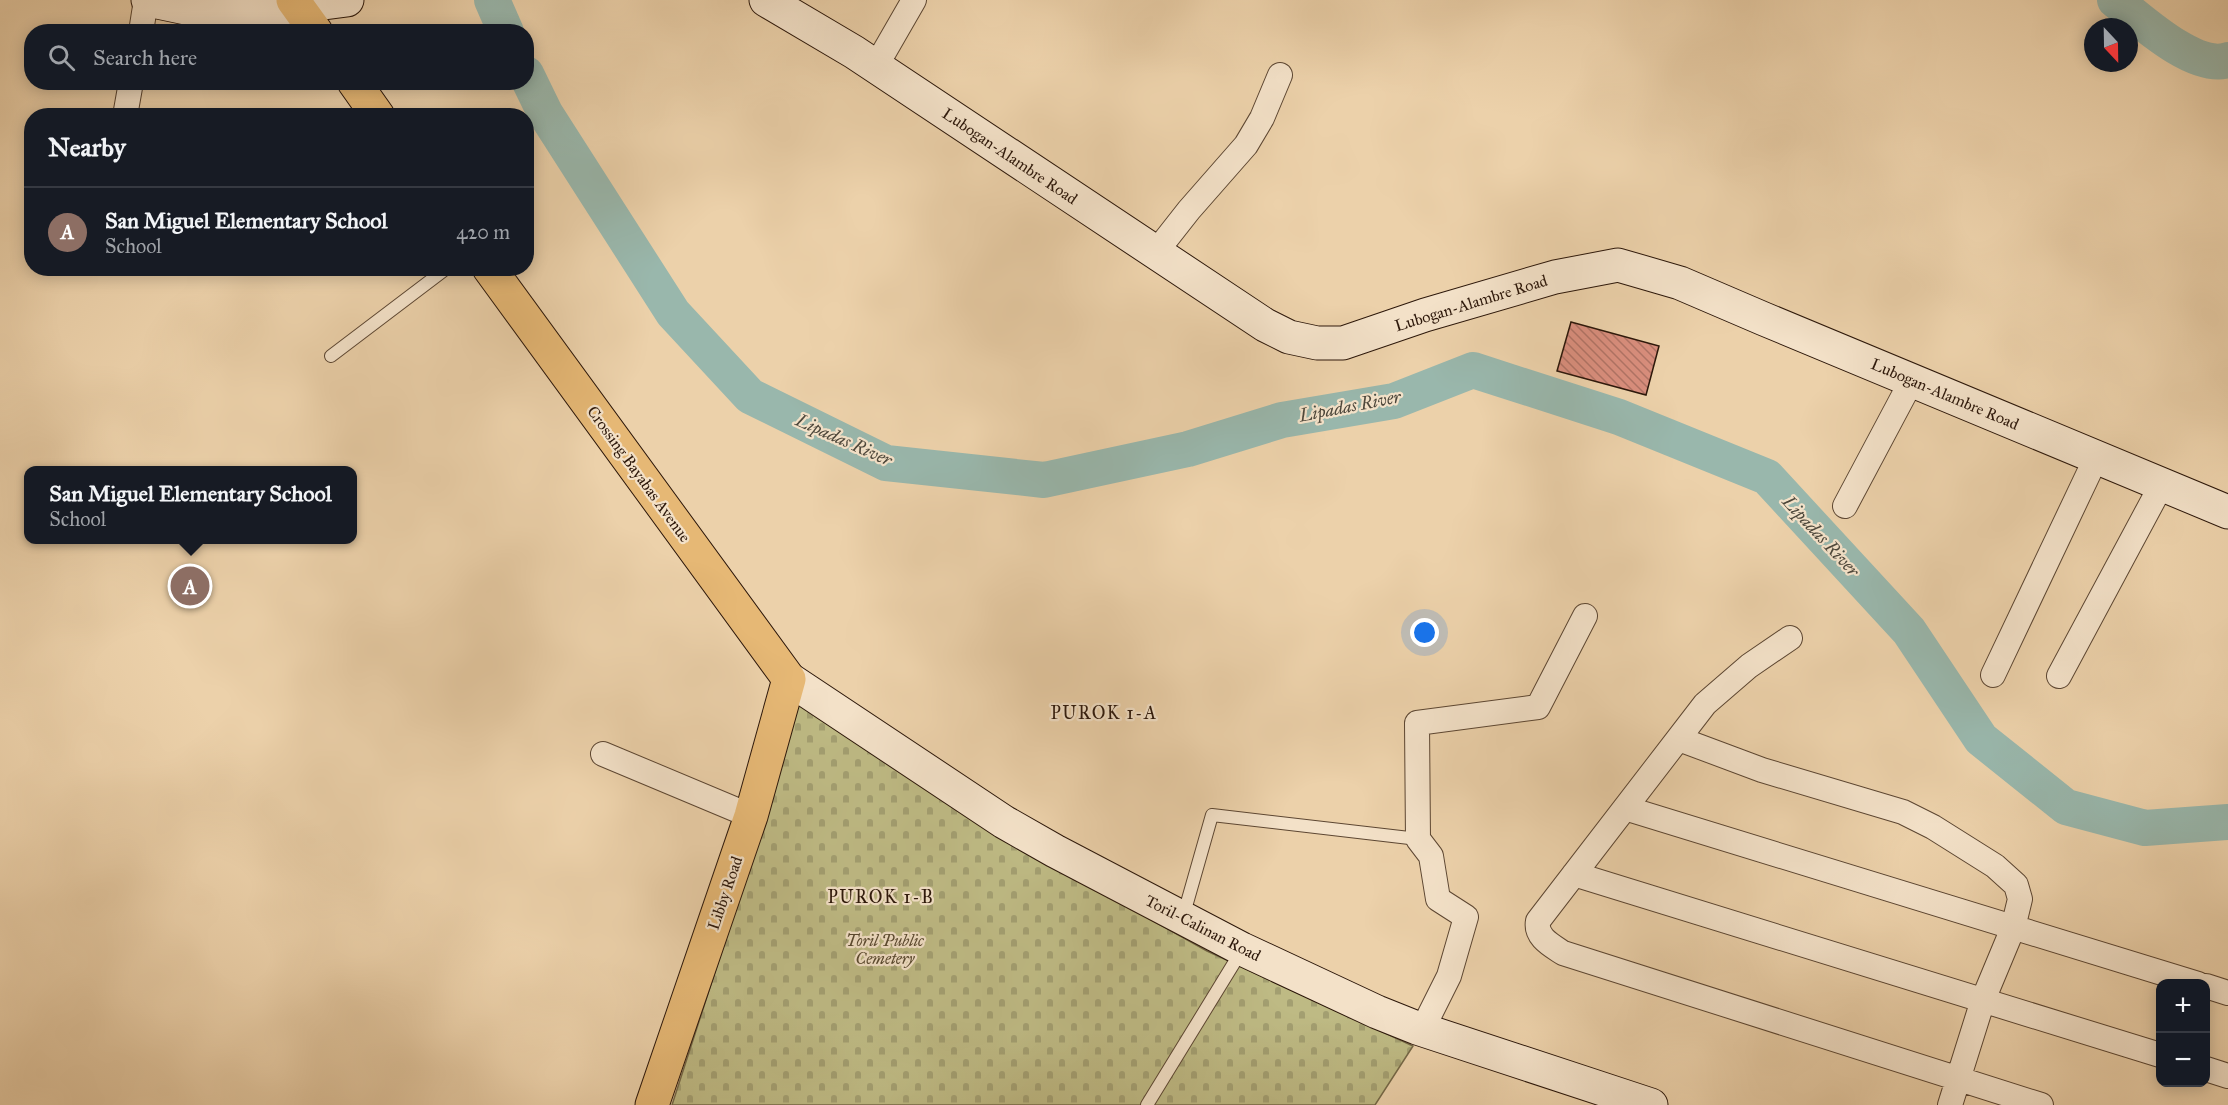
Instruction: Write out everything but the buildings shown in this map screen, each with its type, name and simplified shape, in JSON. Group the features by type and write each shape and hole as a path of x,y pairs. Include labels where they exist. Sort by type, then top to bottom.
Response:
{"main road":[{"path":"360,90 372,108"},
{"name":"Crossing Bayabas Avenue","path":"495,276 789,679"},
{"name":"Libby Road","path":"652,1105 751,816 789,679"}],"street":[{"path":"145,24 156,1 224,13 303,13 347,0"},
{"name":"Lubogan-Alambre Road","path":"766,0 876,66 1265,325 1289,337 1317,343 1343,343 1425,315 1555,277 1618,265 1680,283 2228,512"},
{"path":"876,66 914,0"},
{"path":"1156,252 1246,145 1262,118 1280,75"},
{"path":"126,108 130,90"},
{"path":"1845,506 1912,380"},
{"path":"1992,675 2096,458"},
{"path":"2059,676 2162,484"},
{"path":"1422,1030 1449,976 1466,917 1438,899 1431,856 1418,839 1417,723 1538,707 1586,615"},
{"path":"1790,638 1749,666 1705,704 1538,921 1539,934 1546,942 1563,953 2041,1105"},
{"name":"Toril-Calinan Road","path":"789,679 1004,822 1242,949 1367,1008 1422,1030 1651,1105"},
{"path":"1679,739 1762,770 1903,812 1933,827 1995,866 2016,885 2020,899 2013,928 1983,1000 1950,1105"},
{"path":"603,754 751,816"},
{"path":"1625,808 2181,979"},
{"path":"1574,874 2156,1054"},
{"path":"2210,988 2228,993"},
{"path":"2210,1071 2228,1076"}],"lane":[{"path":"332,356 437,276"},
{"path":"1183,918 1212,815 1418,839"},
{"path":"1147,1105 1242,949"}],"green space":[{"name":"Toril Public Cemetery","path":"800,696 970,818 1207,951 1413,1046 1375,1105 672,1105"}],"waterway":[{"name":"Lipadas River","path":"492,0 502,24"},
{"path":"2115,0 2153,31 2184,51 2200,58 2215,61 2228,60"},
{"name":"Lipadas River","path":"534,90 545,113 673,313 750,396 886,463 1044,480 1188,449 1282,420 1394,401 1473,370 1619,417 1767,477 1909,631 1981,739 2066,807 2145,828 2228,822"}],"place":[{"name":"San Miguel Elementary School","path":"190,586"}],"district":[{"name":"PUROK 1-A","path":"1104,713"},
{"name":"PUROK 1-B","path":"881,897"}]}
